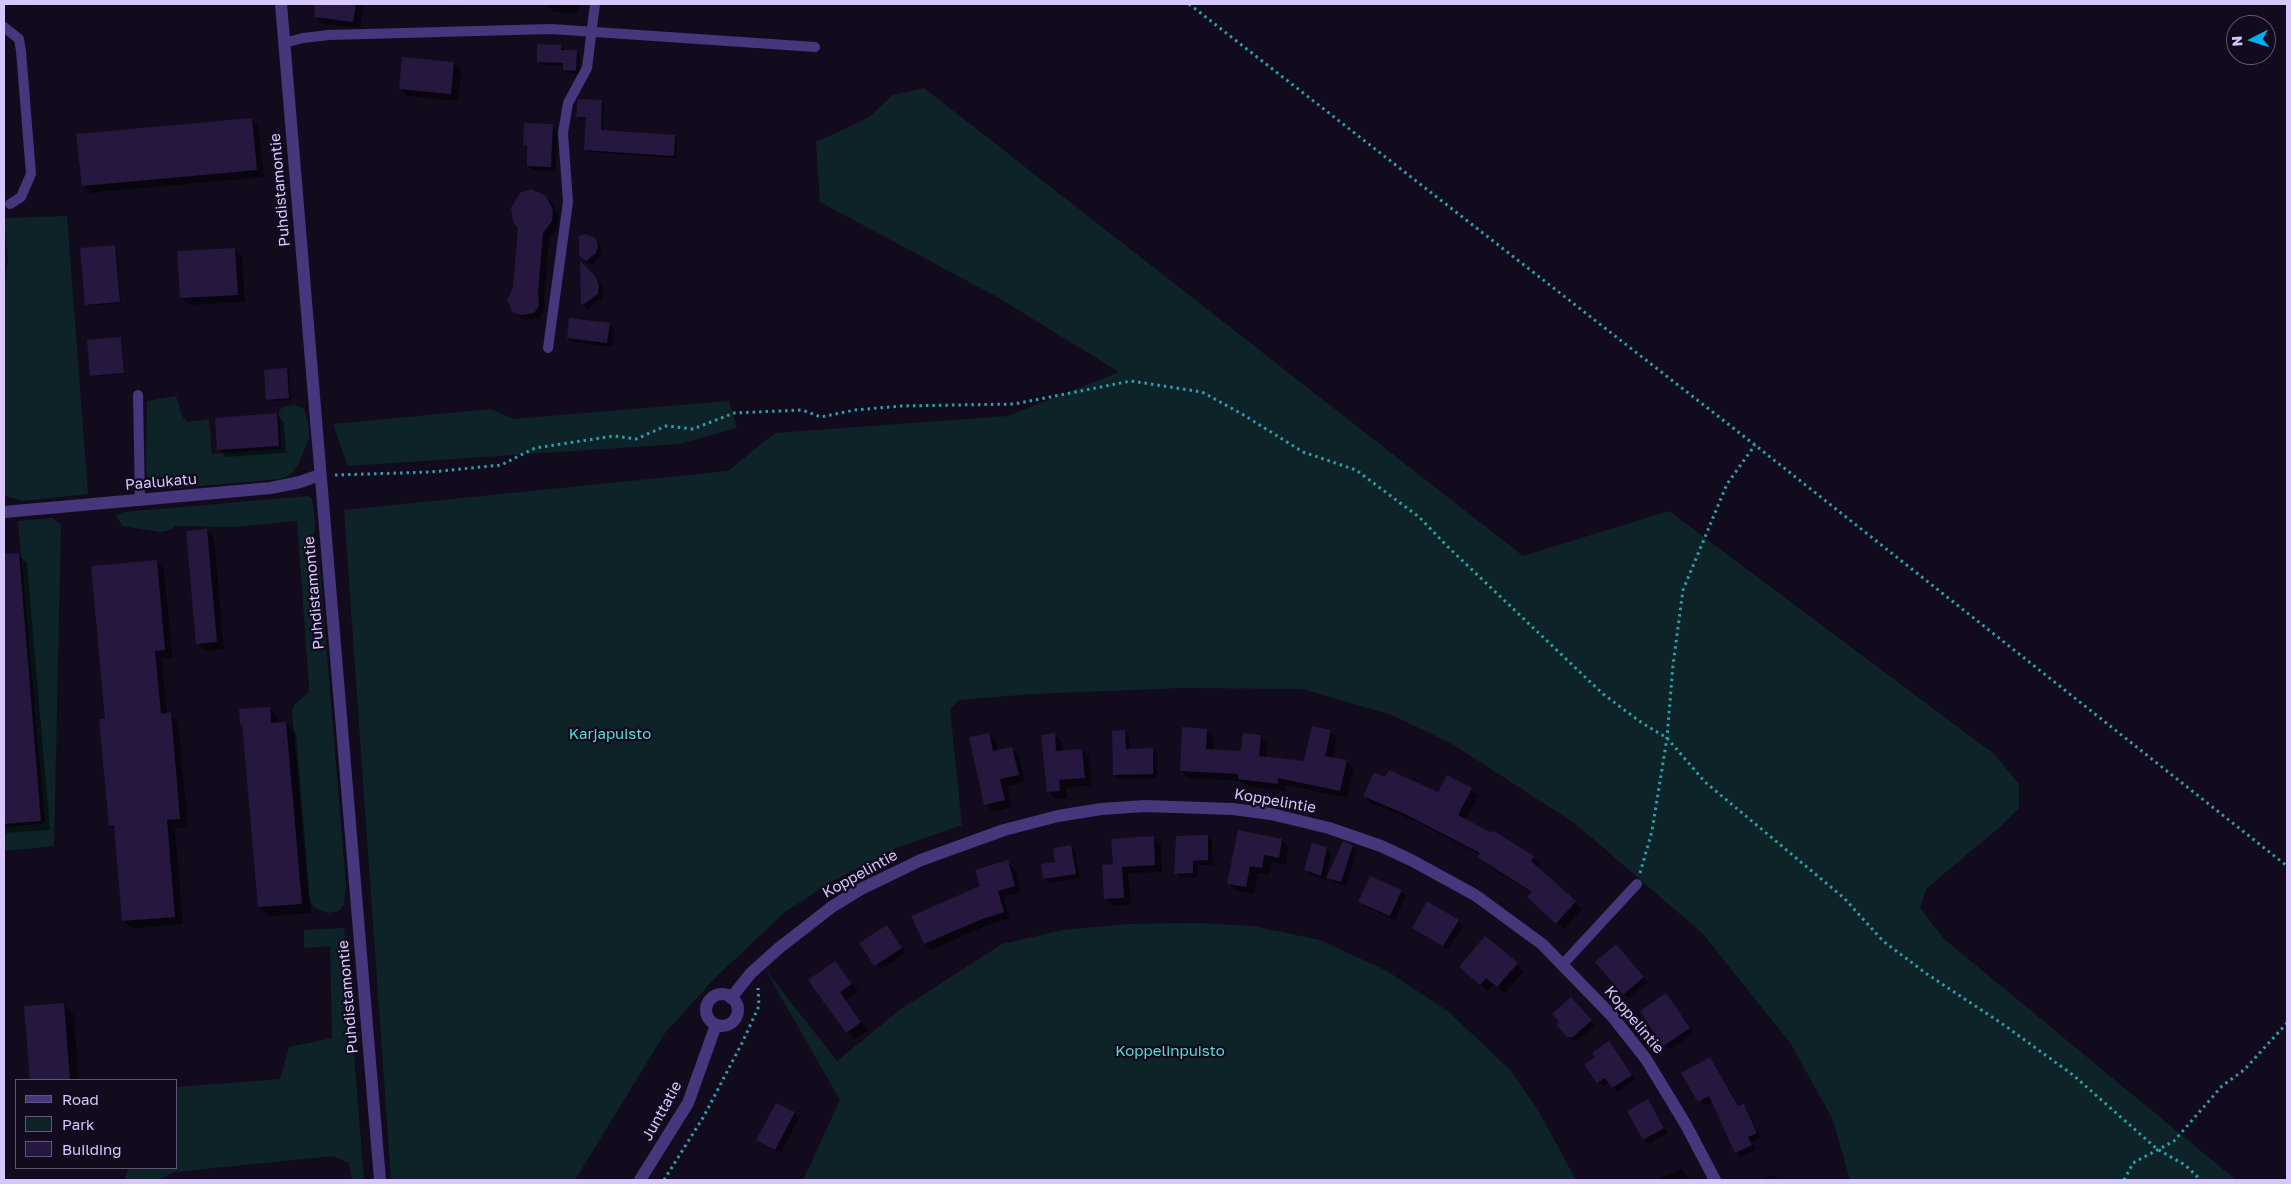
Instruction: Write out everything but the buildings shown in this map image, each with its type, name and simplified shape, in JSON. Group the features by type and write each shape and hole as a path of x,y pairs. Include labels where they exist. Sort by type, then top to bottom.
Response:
{"street":[{"name":"Puhdistamontie","path":"281,4 380,1180"},
{"name":"Paalukatu","path":"4,512 271,488 300,482 320,475"},
{"name":"Koppelintie","path":"731,998 749,976 779,948 833,906 862,888 921,860 1004,830 1058,816 1101,809 1145,806 1233,809 1271,814 1329,828 1381,846 1442,876 1513,921 1563,964 1612,1016 1646,1059 1682,1118 1715,1180"},
{"path":"722,995 731,998 737,1011 734,1020 726,1025 716,1025 706,1015 709,1001 722,995"},
{"name":"Junttatie","path":"640,1180 688,1103 716,1025"}],"lane":[{"path":"548,348 568,202 563,133 568,103 588,68 595,4"},
{"path":"4,27 19,39 31,174 21,197 10,204"},
{"path":"284,43 303,38 328,35 551,29 816,46"},
{"path":"138,395 140,500"},
{"path":"1563,964 1637,884"}],"path":[{"path":"1189,4 1754,445 2287,866"},
{"path":"320,475 432,472 501,466 535,448 614,436 636,439 666,426 693,429 734,413 802,410 821,417 855,410 900,406 1014,404 1130,381 1202,392 1242,414 1303,452 1356,470 1419,516 1448,547 1603,694 1642,723 1667,738 1705,782 1844,898 1883,941 1927,974 2004,1025 2073,1075 2157,1149 2185,1165 2200,1180"},
{"path":"1637,884 1652,831 1667,738 1673,665 1683,590 1727,484 1754,445"},
{"path":"664,1180 704,1116 759,1006 758,985 749,976"},
{"path":"2124,1180 2133,1162 2174,1141 2222,1086 2244,1070 2287,1023"}],"green space":[{"name":"Karjapuisto","path":"924,88 1523,556 1669,511 1994,754 2019,784 2019,808 2002,825 1926,889 1920,908 1944,939 2236,1180 1850,1180 1833,1120 1791,1044 1703,934 1577,825 1454,745 1392,715 1303,689 1181,688 1033,694 959,700 950,709 962,825 896,848 831,882 785,912 715,978 665,1033 575,1180 391,1180 344,510 728,471 775,433 1008,416 1119,372 999,298 820,202 816,142 868,118 893,95"},
{"path":"67,216 88,494 23,501 4,496 4,284 8,260 4,220 7,218"},
{"path":"176,396 182,416 187,422 209,419 212,454 282,449 279,412 282,407 295,405 304,409 308,423 309,438 298,465 291,474 281,479 154,490 148,480 146,465 147,401"},
{"path":"729,401 737,428 679,444 348,466 333,424 491,409 513,419"},
{"path":"308,496 312,498 315,523 313,547 320,570 346,886 344,905 339,911 328,913 314,907 309,900 292,711 295,704 308,693 309,686 297,521 234,527 176,526 170,530 160,532 122,526 116,515 124,512"},
{"path":"53,518 61,525 54,846 4,851 4,827 45,823 18,521"},
{"name":"Koppelinpuisto","path":"1197,923 1252,926 1320,940 1387,971 1449,1012 1511,1071 1538,1110 1576,1180 803,1180 840,1100 765,969 837,1061 901,1009 1002,944 1063,930 1128,924"},
{"path":"344,928 364,1180 352,1180 349,1163 333,1156 175,1172 158,1180 124,1180 129,1169 178,1169 178,1087 280,1079 289,1047 332,1038 330,946 304,948 304,930"}]}
